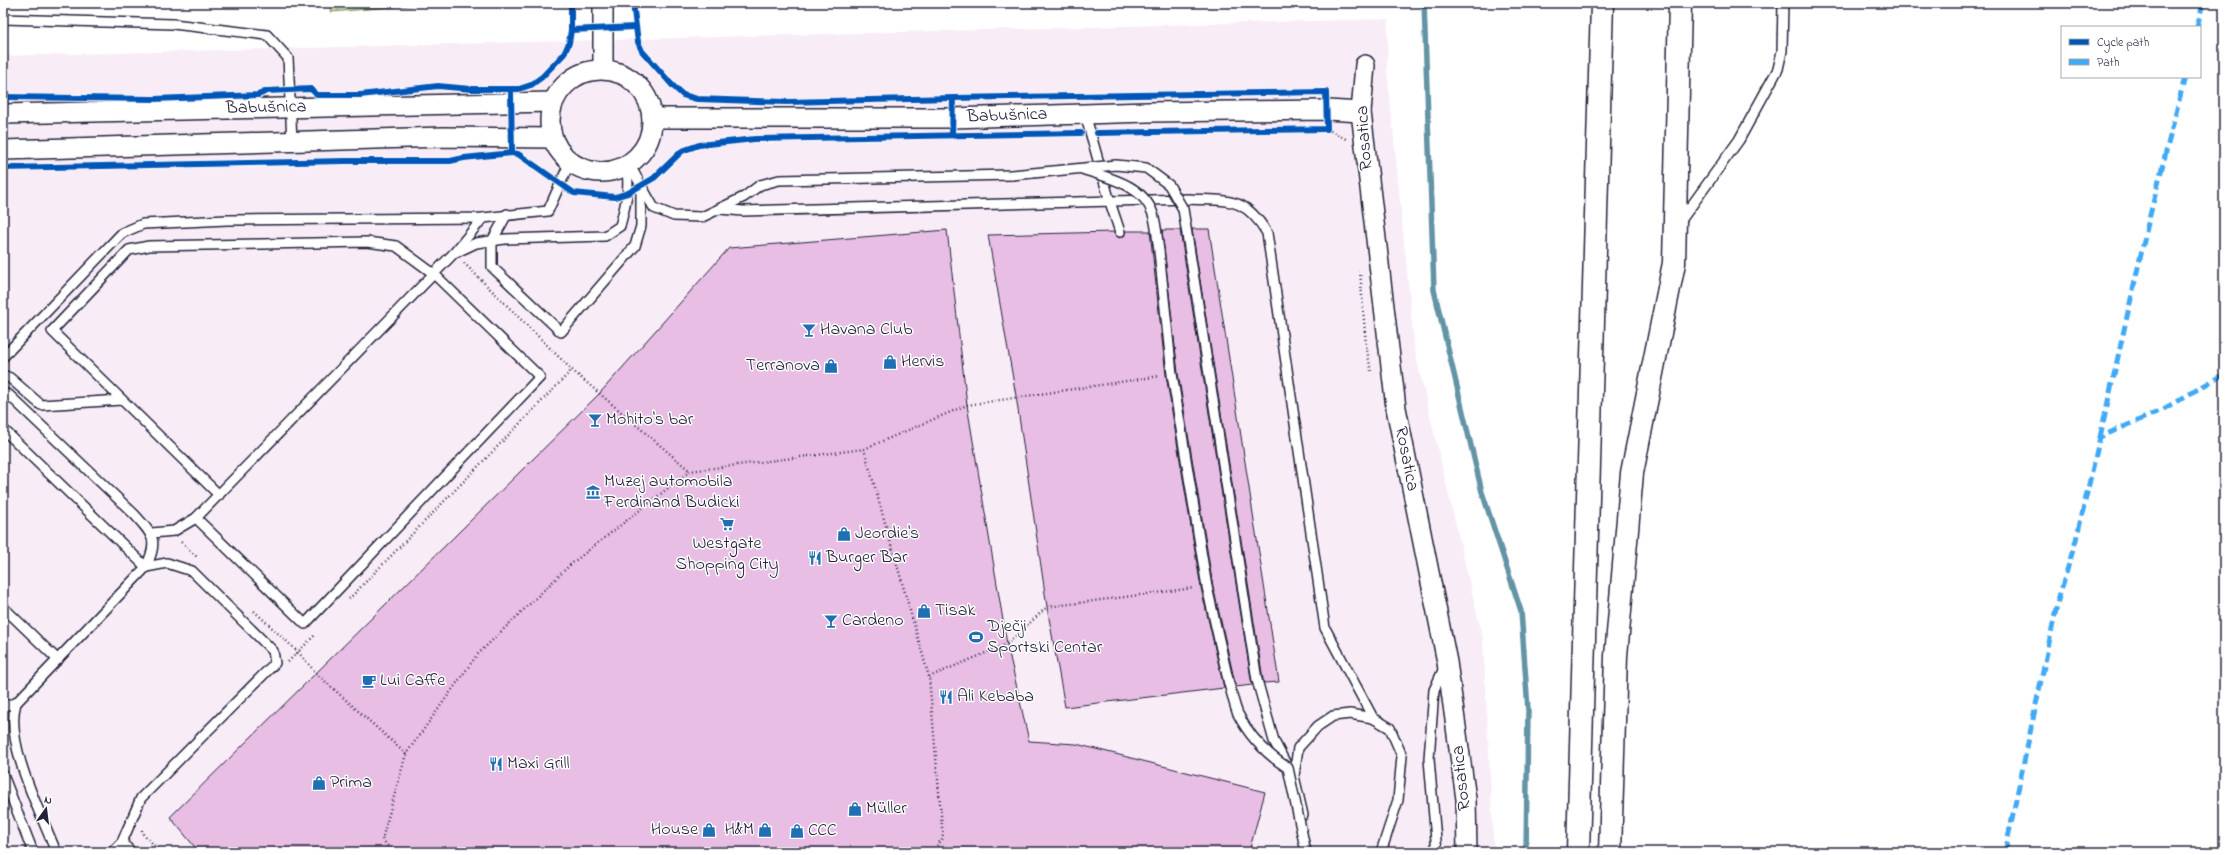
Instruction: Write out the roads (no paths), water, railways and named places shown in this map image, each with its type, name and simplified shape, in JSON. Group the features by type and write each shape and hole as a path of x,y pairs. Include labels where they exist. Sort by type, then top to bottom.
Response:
{"highway":[{"path":"1578,852 1602,3"},
{"path":"1610,852 1616,656 1632,473 1674,263 1680,3"}],"street":[{"path":"603,3 603,69"},
{"name":"Rosatica","path":"1365,64 1361,112 1396,408 1446,662 1466,799 1467,852"},
{"path":"603,69 618,72 637,84 650,103 653,118 652,132 640,156 628,165 612,172 597,172 583,169 570,162 559,151 552,138 550,114 553,102 561,88 573,78 588,71 603,69"},
{"name":"Babušnica","path":"3,114 553,102"},
{"name":"Babušnica","path":"653,118 952,118 1326,110 1361,112"},
{"name":"Babušnica","path":"3,150 443,137 552,138"}],"lane":[{"path":"1674,229 1739,140 1778,69 1782,51 1783,3"},
{"path":"3,19 173,24 267,34 288,58 292,141"},
{"path":"1086,114 1110,202 1120,232"},
{"path":"3,357 122,233 143,224 227,220 483,218 507,214 548,211 570,162"},
{"path":"628,165 654,208 674,216 702,217 744,197 760,185 779,180 1012,175 1116,164 1146,168 1169,185 1179,203 1185,220 1256,680 1274,741 1288,768 1306,852"},
{"path":"454,253 476,243 492,241 605,236 620,226 628,194 628,165"},
{"path":"1078,168 1125,184 1140,194 1153,212 1159,251 1172,374 1207,587 1229,684 1238,713 1254,738 1270,757 1288,768"},
{"path":"507,214 492,241 492,266 561,332 635,246 641,226 641,186"},
{"path":"720,209 743,211 1189,199 1228,201 1242,206 1257,216 1267,233 1325,628 1373,718"},
{"path":"152,533 174,531 196,518 434,274 454,253 483,218"},
{"path":"196,518 305,624 540,377 434,274 396,246 367,242 149,246 130,250 52,331 219,495"},
{"path":"3,375 10,378 41,405 122,400"},
{"path":"3,393 9,395 152,533 153,552 146,567 16,703 13,714 13,732 17,752 56,852"},
{"path":"3,429 146,567"},
{"path":"112,852 122,842 141,798 275,664 273,651 192,571 167,563 146,567"},
{"path":"3,607 58,660"},
{"path":"1437,852 1429,759 1434,690 1446,662"},
{"path":"3,706 16,703"},
{"path":"1306,852 1307,834 1294,776 1298,748 1318,726 1333,716 1350,714 1373,718 1390,728 1402,756 1398,800 1382,852"},
{"path":"3,775 33,852"},
{"path":"122,842 132,852"}],"waterway":[{"path":"1424,3 1434,290 1482,492 1521,611 1528,710 1526,852"}],"place":[{"name":"Havana Club","path":"809,330"},
{"name":"Hervis","path":"890,362"},
{"name":"Terranova","path":"831,366"},
{"name":"Mohito's bar","path":"595,420"},
{"name":"Muzej automobila Ferdinand Budicki","path":"593,492"},
{"name":"Westgate Shopping City","path":"727,524"},
{"name":"Jeordie's","path":"844,534"},
{"name":"Burger Bar","path":"815,558"},
{"name":"Tisak","path":"924,611"},
{"name":"Cardeno","path":"831,621"},
{"name":"Dječji Sportski Centar","path":"976,637"},
{"name":"Lui Caffe","path":"369,681"},
{"name":"Ali Kebaba","path":"946,697"},
{"name":"Maxi Grill","path":"496,764"},
{"name":"Prima","path":"319,783"},
{"name":"Müller","path":"855,809"},
{"name":"House","path":"709,830"},
{"name":"H&M","path":"765,830"},
{"name":"CCC","path":"797,831"}]}
